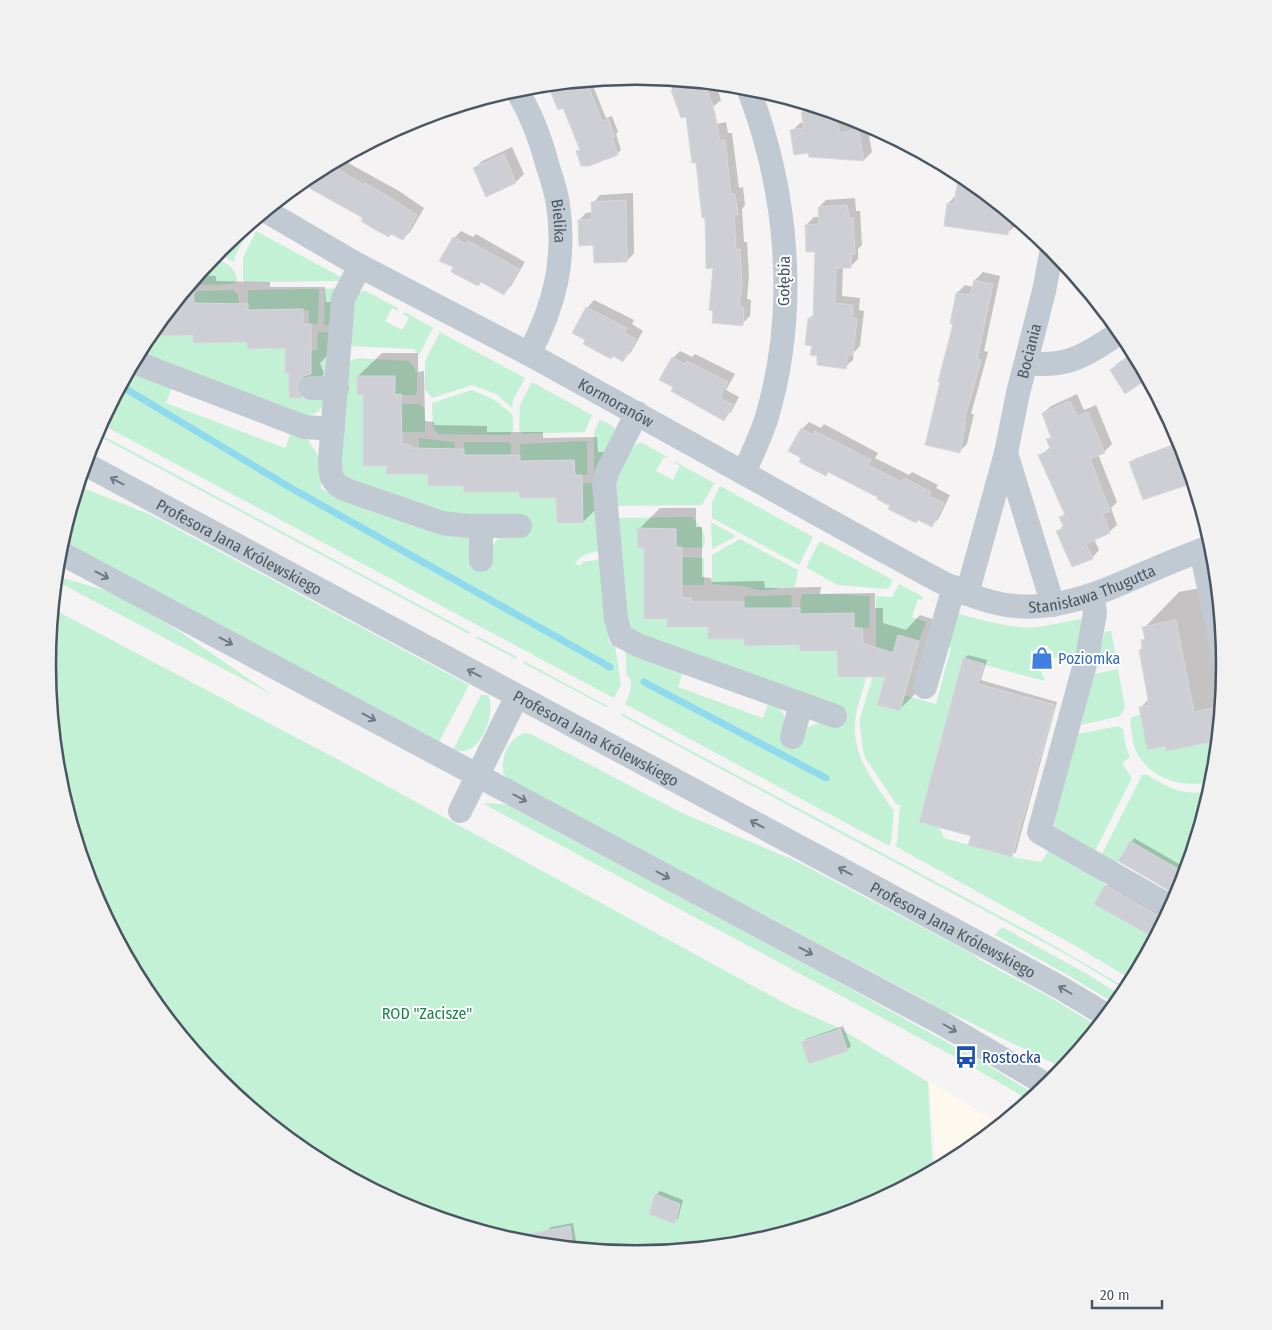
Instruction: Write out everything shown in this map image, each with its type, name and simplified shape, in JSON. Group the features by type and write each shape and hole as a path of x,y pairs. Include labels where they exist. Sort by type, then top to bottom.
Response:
{"street":[{"name":"Bielika","path":"520,97 532,118 545,155 558,202 561,243 558,278 542,330 529,354"},
{"name":"Gołębia","path":"744,472 764,428 776,382 782,332 785,278 785,253 775,185 764,132 751,97"},
{"name":"Kormoranów","path":"272,214 360,266 529,354 960,591"},
{"name":"Bociania","path":"925,687 960,591 1006,453 1050,259"},
{"path":"360,266 343,299 331,478 339,486 442,523 520,526"},
{"path":"1026,364 1055,365 1072,360 1088,353 1114,337"},
{"path":"141,365 305,427 333,429"},
{"path":"311,388 336,388"},
{"path":"637,414 607,472 604,483 616,619 619,633 624,638 640,646 835,716"},
{"name":"Bociania","path":"1006,453 1053,605"},
{"name":"Profesora Jana Królewskiego","path":"91,467 986,947 1100,1012"},
{"path":"481,526 481,560"},
{"name":"Stanisława Thugutta","path":"960,591 1005,605 1053,605 1093,594 1204,550"},
{"path":"66,556 945,1025 1040,1081"},
{"path":"1093,594 1095,613 1088,653 1039,832 1164,903"},
{"path":"460,811 517,696"},
{"path":"792,737 801,704"}],"shaded area":[{"path":"929,1081 994,1121 936,1161"}],"green space":[{"path":"256,231 341,277 341,281 245,282 243,280 243,258"},
{"path":"244,238 236,254 234,262 224,257"},
{"path":"221,261 232,268 236,275 237,280 233,284 199,285"},
{"path":"339,288 334,326 326,325 324,323 325,289"},
{"path":"319,289 318,324 309,324 309,310 248,310 248,290"},
{"path":"233,290 238,294 239,310 194,303 193,296 197,291"},
{"path":"364,290 398,308 397,311 392,308 385,321 402,330 409,318 403,314 405,312 433,328 419,355 414,349 348,346 355,296"},
{"path":"318,332 334,333 330,378 289,378 289,398 327,397 319,411 303,416 145,357 159,336 193,335 193,342 247,342 285,348 285,373 311,373 311,350 317,350"},
{"path":"440,332 525,378 513,400 512,408 496,394 472,385 432,398 425,389 425,361"},
{"path":"357,358 409,361 417,372 417,392 415,395 395,395 395,376 357,376 357,395 363,395 387,466 387,474 428,474 428,486 463,486 464,492 519,492 520,498 556,498 558,523 583,523 582,483 596,483 601,551 583,556 575,564 580,566 583,562 602,559 609,643 615,646 621,685 614,698 107,427 136,373 172,387 166,403 285,448 291,432 308,440 320,459 322,466 321,489 400,518 468,536 491,550 497,540 505,535 527,534 527,516 458,516 355,483 339,474 348,362"},
{"path":"532,382 592,415 585,432 523,434 519,430 520,405"},
{"path":"472,390 493,399 513,415 513,431 509,435 438,434 433,427 432,403"},
{"path":"395,404 420,404 425,409 425,432 402,432"},
{"path":"600,419 614,427 614,434 608,451 594,472 594,433"},
{"path":"103,436 470,632 469,634 102,438"},
{"path":"419,438 454,442 456,455 419,449"},
{"path":"587,441 587,475 575,475 574,460 520,461 520,444"},
{"path":"464,442 508,442 511,444 511,461 503,455 464,455"},
{"path":"640,442 670,458 664,457 656,471 673,480 680,466 676,462 714,483 702,505 614,506 613,484 630,449"},
{"path":"720,486 813,537 799,565 712,518 712,502"},
{"path":"84,488 149,514 469,685 439,742 69,545"},
{"path":"692,517 704,535 703,548 676,547 675,529 638,529 638,548 644,548 644,619 667,619 667,626 708,627 708,639 744,639 744,646 799,645 800,651 837,651 838,677 866,677 857,710 856,739 859,752 870,777 894,811 889,846 625,704 631,685 630,678 627,676 625,650 683,671 678,687 763,718 769,702 778,707 783,713 785,720 803,732 808,727 821,722 643,636 626,623 615,518"},
{"path":"711,522 736,536 712,549"},
{"path":"740,539 798,570 795,587 758,590 744,586 712,584 712,555"},
{"path":"820,541 893,580 888,589 838,585 807,568"},
{"path":"675,557 704,558 704,585 682,585"},
{"path":"63,578 111,592 176,629 271,694 62,584"},
{"path":"899,584 923,597 922,600 918,599 912,617 926,622 919,641 891,652 877,705 904,695 936,704 951,648 943,645 955,613 995,623 1025,627 1081,619 1084,625 1076,663 1053,657 1047,645 1033,651 1045,681 963,659 919,822 939,827 944,838 1012,857 1041,862 1049,850 1102,879 1105,885 1094,904 1149,935 1125,976 1079,948 895,846 897,843 900,805 896,804 866,759 863,751 860,726 860,718 873,676 876,652 876,596 892,597"},
{"path":"803,594 870,596 869,628 854,628 854,613 800,614 801,596"},
{"path":"791,595 792,614 784,608 744,608 745,596"},
{"name":"ROD \"Zacisze\"","path":"59,612 350,766 788,1005 839,1028 928,1082 933,1163 858,1201 822,1214 749,1234 712,1240 674,1244 598,1244 523,1234 486,1225 414,1201 346,1167 283,1125 226,1075 176,1018 134,955 116,921 100,887 87,851 67,778 57,703 56,665"},
{"path":"1111,631 1117,662 1095,667 1105,632"},
{"path":"477,636 517,657 516,659 476,638"},
{"path":"524,661 608,706 606,707 523,663"},
{"path":"1118,669 1125,707 1120,716 1081,725 1094,674"},
{"path":"481,695 488,695 491,708 485,731 477,744 472,748 465,751 453,750"},
{"path":"621,713 1039,937 1120,984 1119,986 1071,957 622,716"},
{"path":"1144,714 1147,750 1166,746 1166,750 1211,742 1204,783 1190,784 1170,780 1160,776 1144,764 1134,747 1130,720 1132,717"},
{"path":"1118,726 1123,729 1130,757 1122,763 1132,778 1094,853 1058,832 1053,824 1078,734"},
{"path":"525,733 531,734 684,814 796,861 973,954 980,960 1053,999 1092,1023 1056,1064 953,1014 945,1012 508,779 503,773 503,760 507,748 519,736"},
{"path":"1146,774 1176,790 1202,792 1178,869 1130,841 1116,864 1101,856 1142,775"},
{"path":"484,804 507,805 809,966 979,1060 1029,1091 1023,1096 957,1058"},
{"path":"1002,927 1115,991 1109,1000 995,935"}],"building":[{"path":"588,87 602,121 608,119 615,137 612,138 618,155 589,166 581,166 576,151 580,150 563,108 558,110 551,93"},
{"path":"680,87 707,89 715,113 720,141 725,140 731,195 735,194 738,215 734,215 736,249 740,249 742,284 739,307 744,307 743,326 712,323 713,311 709,310 713,268 706,269 705,218 702,218 696,163 692,163 686,117 681,118 671,90"},
{"path":"805,111 838,122 840,133 858,129 864,161 809,157 808,153 794,155 790,130 804,128 801,112"},
{"path":"504,154 516,183 486,197 473,168"},
{"path":"337,168 364,185 365,183 391,198 417,215 403,240 391,234 389,237 374,229 361,221 363,218 308,187"},
{"path":"957,183 1010,222 1008,235 944,226 947,203 954,204"},
{"path":"626,200 627,262 594,263 593,245 579,246 578,220 592,219 591,202"},
{"path":"847,205 849,218 853,218 855,254 851,254 851,268 836,268 835,303 853,305 852,318 857,319 853,355 848,355 846,369 817,365 817,356 810,355 812,346 805,345 808,318 813,319 815,252 806,252 805,225 819,224 818,207"},
{"path":"453,237 466,244 468,241 519,269 504,295 481,282 478,286 451,272 453,267 439,261"},
{"path":"974,280 993,284 977,359 981,360 964,421 966,422 960,453 925,445 940,382 938,382 953,324 950,324 956,293 970,295"},
{"path":"193,291 194,303 248,304 248,310 303,309 303,324 311,324 311,374 304,376 299,382 297,388 302,398 289,398 289,373 285,373 285,348 247,349 247,342 193,343 193,335 159,336"},
{"path":"586,307 627,328 625,333 636,339 623,362 613,356 611,359 583,344 585,340 572,333"},
{"path":"672,357 684,364 687,361 728,382 720,398 733,405 724,421 671,391 673,387 659,380"},
{"path":"1128,358 1142,382 1125,394 1110,370"},
{"path":"357,376 395,376 395,395 401,394 402,444 411,445 411,448 464,449 464,455 520,455 520,461 574,460 575,475 582,475 583,523 557,523 556,498 519,498 519,492 464,492 463,486 428,486 428,474 386,474 387,466 363,466 363,395 357,395"},
{"path":"1070,401 1077,416 1088,412 1105,453 1090,459 1110,511 1103,514 1110,533 1086,544 1093,559 1072,567 1056,531 1064,528 1059,517 1065,515 1038,455 1051,450 1046,439 1051,438 1042,413"},
{"path":"801,428 813,435 815,431 871,460 868,465 902,482 904,478 931,492 929,496 944,503 932,527 918,520 916,523 888,509 890,506 877,499 877,497 828,472 826,476 799,462 801,458 788,451"},
{"path":"1173,446 1187,485 1143,500 1129,462"},
{"path":"637,528 676,529 676,547 682,547 682,598 691,598 692,602 744,602 744,608 800,608 800,614 854,613 854,628 862,628 863,643 893,653 898,635 919,641 900,711 877,705 885,677 838,677 837,651 800,651 799,645 744,646 744,639 708,639 708,627 667,627 667,619 644,619 644,548 638,548"},
{"path":"1176,620 1194,712 1214,708 1211,742 1166,751 1166,746 1147,750 1139,707 1149,705 1139,650 1142,649 1141,640 1145,639 1142,627"},
{"path":"963,658 984,664 978,684 1055,705 1012,857 968,845 971,836 919,822"},
{"path":"1130,841 1178,869 1170,891 1118,861"},
{"path":"1105,885 1158,916 1149,935 1094,904"},
{"path":"840,1029 848,1051 809,1064 801,1042"},
{"path":"655,1194 680,1204 675,1224 649,1214"},
{"path":"570,1226 572,1241 560,1240 526,1235"}],"waterway":[{"path":"126,389 291,488 610,667"},
{"path":"644,682 826,778"}],"place":[{"name":"Poziomka","path":"1042,658"},
{"name":"Rostocka","path":"966,1057"}]}
